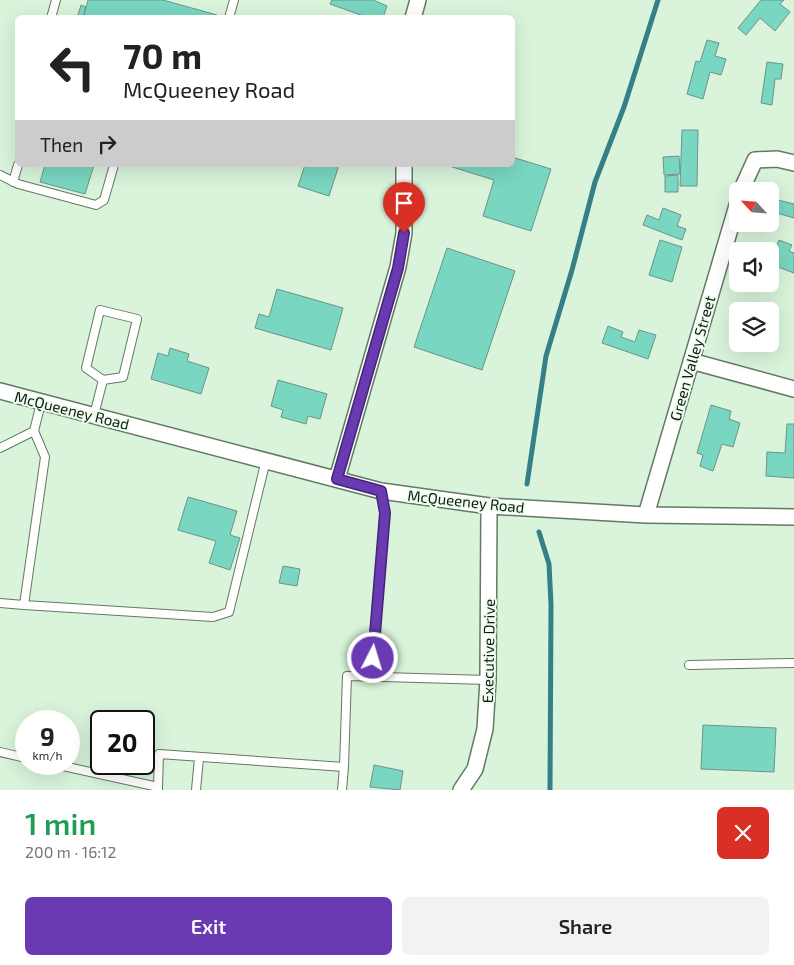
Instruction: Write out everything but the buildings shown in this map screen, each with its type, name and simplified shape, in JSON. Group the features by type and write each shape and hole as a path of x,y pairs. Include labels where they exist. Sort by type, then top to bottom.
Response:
{"street":[{"path":"414,15 418,0"},
{"path":"745,182 756,160 777,159 794,163"},
{"path":"337,479 398,268 404,226 404,167"},
{"name":"Green Valley Street","path":"646,515 729,232"},
{"path":"691,362 794,389"},
{"name":"McQueeney Road","path":"0,391 381,491 489,506 646,515 794,517"},
{"name":"Executive Drive","path":"461,790 475,770 486,729 489,506"}],"lane":[{"path":"52,15 56,0"},
{"path":"230,15 234,0"},
{"path":"13,182 17,167"},
{"path":"0,175 13,182 96,205 104,200 113,167"},
{"path":"100,310 137,319 123,377 103,380 86,368 100,310"},
{"path":"94,415 103,380"},
{"path":"24,605 45,457 34,431 41,402"},
{"path":"0,448 34,431"},
{"path":"0,603 213,617 229,612 266,460"},
{"path":"372,676 385,513 381,491"},
{"path":"689,665 794,663"},
{"path":"342,790 346,676 488,680"},
{"path":"0,752 15,755"},
{"path":"80,770 158,788 159,754 344,767"},
{"path":"196,790 199,758"}],"waterway":[{"path":"527,484 546,356 572,270 595,182 624,107 658,0"},
{"path":"539,532 549,564 551,604 550,790"}],"route":[{"path":"373,658 385,513 381,491 337,479 398,268 404,233"}]}
